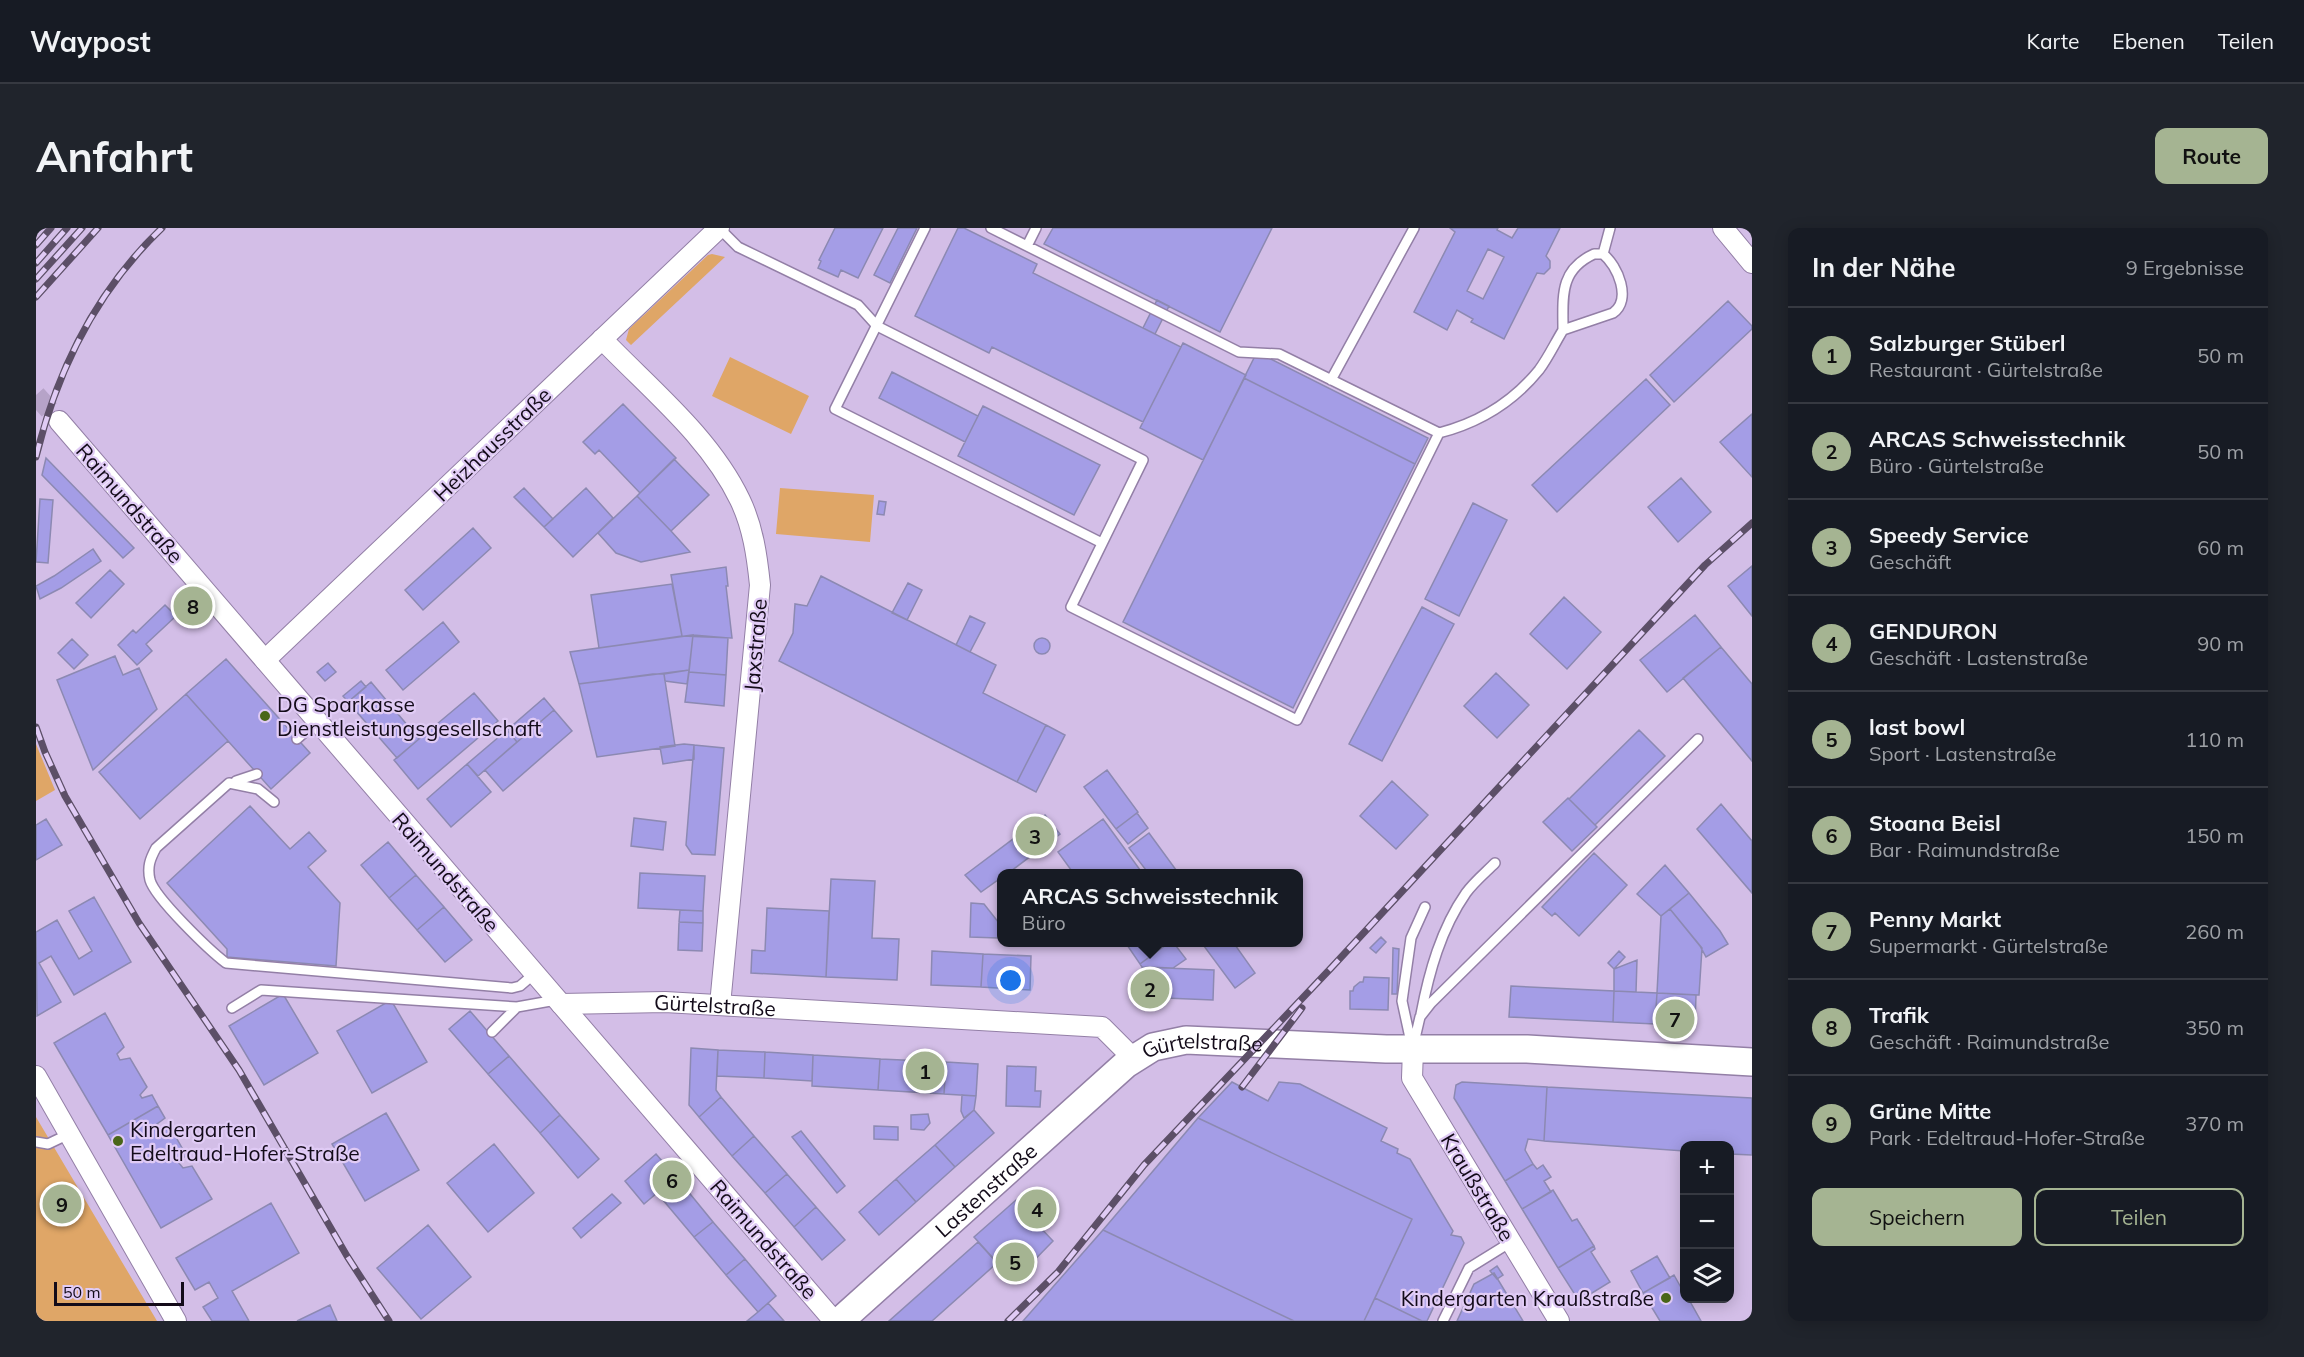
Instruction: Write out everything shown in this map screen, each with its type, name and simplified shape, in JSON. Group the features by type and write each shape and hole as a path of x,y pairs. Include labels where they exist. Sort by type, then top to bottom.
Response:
{"main road":[{"name":"Gürtelstraße","path":"1133,1058 1153,1047 1186,1040 1413,1049 1527,1048 1752,1062"},
{"name":"Lastenstraße","path":"840,1321 1133,1058"}],"street":[{"name":"Heizhausstraße","path":"265,660 719,228"},
{"path":"1723,228 1752,263"},
{"name":"Jaxstraße","path":"602,339 692,431 717,463 740,500 758,556 760,585 720,1005"},
{"name":"Raimundstraße","path":"59,421 834,1321"},
{"name":"Gürtelstraße","path":"558,1002 636,1001 1102,1027 1133,1058"},
{"name":"Kraußstraße","path":"1413,1049 1412,1078 1559,1321"},
{"path":"36,1076 176,1321"}],"lane":[{"path":"719,228 738,247 858,305 877,326 1143,460 1071,607 1297,720 1439,434"},
{"path":"925,228 836,409 1102,543"},
{"path":"991,228 1239,352 1279,354 1439,434 1475,422 1506,402 1540,369 1563,330 1563,292 1568,278 1575,266 1587,258 1603,254"},
{"path":"1027,246 1036,228"},
{"path":"1331,380 1414,228"},
{"path":"1603,254 1610,228"},
{"path":"1563,330 1620,309 1623,300 1620,281 1609,259 1603,254"},
{"path":"297,739 317,721"},
{"path":"1420,1017 1446,986 1698,739"},
{"path":"257,774 229,783 156,849 148,862 150,881 157,893 211,951 226,963 512,988 520,986 534,974"},
{"path":"229,783 258,789 274,802"},
{"path":"1413,1049 1426,987 1439,944 1452,915 1467,891 1495,863"},
{"path":"1413,1049 1402,1001 1411,938 1425,907"},
{"path":"232,1008 261,990 517,1007 558,1002"},
{"path":"492,1032 517,1007"},
{"path":"36,1142 48,1144 69,1134"},
{"path":"1443,1321 1469,1268 1511,1242"}],"shaded area":[{"path":"708,255 725,257 631,345 626,340 629,329"},
{"path":"730,357 809,396 791,434 712,396"},
{"path":"780,488 874,495 870,542 776,534"},
{"path":"36,744 55,790 36,801"},
{"path":"36,1117 157,1321 36,1321"}],"building":[{"path":"835,228 883,228 858,278 841,270 838,277 818,268 821,261 819,260"},
{"path":"898,228 917,228 890,283 874,275"},
{"path":"958,228 964,228 1037,264 1033,273 1181,347 1143,422 992,347 989,353 915,316"},
{"path":"1053,228 1272,228 1220,332 1044,244"},
{"path":"1450,228 1498,228 1497,230 1512,238 1518,228 1560,228 1546,256 1550,261 1550,268 1544,274 1537,273 1504,339 1471,322 1473,319 1457,310 1447,330 1414,312 1455,232","holes":["1488,249 1504,257 1483,299 1467,291"]},
{"path":"1157,300 1169,306 1155,334 1143,328"},
{"path":"1728,301 1752,326 1752,329 1674,402 1650,375"},
{"path":"1183,343 1246,375 1203,460 1140,428"},
{"path":"1257,352 1428,438 1415,464 1244,378"},
{"path":"892,372 978,416 965,442 879,398"},
{"path":"1244,378 1415,464 1293,708 1123,622"},
{"path":"1646,379 1670,405 1557,512 1532,485"},
{"path":"623,404 676,458 640,493 599,450 595,454 583,442"},
{"path":"983,406 1100,465 1074,515 958,456"},
{"path":"1752,414 1752,477 1720,442"},
{"path":"46,458 134,548 123,558 42,475"},
{"path":"674,459 709,495 671,531 637,496"},
{"path":"1681,478 1711,512 1678,542 1648,507"},
{"path":"524,488 553,519 544,527 514,497"},
{"path":"586,488 613,518 573,557 544,527"},
{"path":"637,496 690,552 641,562 616,553 598,533"},
{"path":"40,499 53,500 48,563 36,562"},
{"path":"879,501 886,502 884,515 877,514"},
{"path":"1473,503 1507,520 1459,616 1425,599"},
{"path":"473,528 491,548 423,610 405,590"},
{"path":"93,549 101,561 40,599 36,586"},
{"path":"1752,566 1752,616 1728,586"},
{"path":"726,567 732,638 682,636 671,575"},
{"path":"110,570 124,584 91,618 76,603"},
{"path":"821,576 996,665 983,693 1046,725 1017,782 779,661 793,633 795,604 807,606"},
{"path":"908,583 922,590 907,620 892,613"},
{"path":"672,584 682,636 599,648 591,595"},
{"path":"1564,597 1601,632 1567,669 1530,634"},
{"path":"191,598 203,612 193,621 181,607"},
{"path":"165,605 176,616 146,644 152,651 137,665 118,645 133,630 136,633"},
{"path":"1422,607 1454,624 1382,761 1349,744"},
{"path":"1695,615 1721,647 1667,692 1640,660"},
{"path":"970,616 985,623 970,652 956,645"},
{"path":"443,622 459,642 403,690 386,670"},
{"path":"693,635 689,670 579,684 570,652"},
{"path":"693,635 728,638 726,675 689,672"},
{"path":"1042,638 1048,640 1050,646 1048,652 1042,654 1036,652 1034,646 1036,640"},
{"path":"72,639 88,655 74,669 58,653"},
{"path":"1721,647 1752,684 1752,761 1683,678"},
{"path":"115,656 123,675 139,668 157,709 93,770 57,680"},
{"path":"226,659 310,753 271,789 186,694"},
{"path":"328,663 336,672 325,681 317,672"},
{"path":"689,670 687,684 665,681 664,674"},
{"path":"689,672 726,675 724,706 685,702"},
{"path":"1496,673 1529,705 1497,738 1464,706"},
{"path":"664,674 675,746 597,757 579,684"},
{"path":"361,681 366,687 348,702 343,696"},
{"path":"371,682 419,739 397,758 348,702"},
{"path":"474,693 498,721 418,789 394,760"},
{"path":"186,694 228,741 140,819 99,772"},
{"path":"544,698 554,710 517,742 507,730"},
{"path":"554,710 572,731 503,791 485,770"},
{"path":"1046,725 1065,735 1036,792 1017,782"},
{"path":"507,730 517,742 478,776 467,764"},
{"path":"1639,730 1665,756 1595,825 1569,799"},
{"path":"694,745 694,759 663,764 660,747"},
{"path":"694,745 724,748 715,855 692,854 686,845"},
{"path":"467,764 491,792 451,827 427,799"},
{"path":"1107,770 1138,812 1116,829 1084,787"},
{"path":"1392,781 1428,815 1396,849 1360,816"},
{"path":"1568,798 1597,827 1572,851 1543,822"},
{"path":"1721,804 1752,841 1752,893 1697,829"},
{"path":"250,806 290,849 309,832 326,851 308,867 340,903 336,966 227,957 227,949 167,883"},
{"path":"1137,813 1148,828 1128,844 1116,829"},
{"path":"1045,815 1060,834 1014,869 997,869 997,881 981,892 965,875"},
{"path":"634,818 666,822 663,850 631,846"},
{"path":"46,819 62,845 36,860 36,825"},
{"path":"1103,819 1139,869 1070,869 1058,852"},
{"path":"1149,833 1175,869 1145,869 1129,848"},
{"path":"388,842 416,875 389,898 361,865"},
{"path":"1594,853 1627,885 1579,936 1555,913 1552,916 1542,907"},
{"path":"1665,865 1689,893 1661,916 1637,894"},
{"path":"640,873 705,876 703,911 638,908"},
{"path":"416,875 444,907 417,930 389,898"},
{"path":"831,879 875,881 872,938 899,939 897,980 826,977"},
{"path":"1689,893 1728,944 1706,957 1670,909"},
{"path":"94,897 131,962 74,995 51,956 39,963 61,1002 37,1016 36,932 57,920 79,959 92,951 69,911"},
{"path":"971,903 984,904 997,920 997,938 970,937"},
{"path":"444,907 472,940 445,962 417,930"},
{"path":"767,908 829,911 826,977 751,973 752,950 765,951"},
{"path":"1670,909 1702,948 1699,995 1657,993 1661,916"},
{"path":"680,910 703,911 703,923 679,922"},
{"path":"679,922 703,923 702,951 678,950"},
{"path":"1381,937 1386,942 1376,953 1370,948"},
{"path":"1128,947 1163,947 1140,964"},
{"path":"1163,947 1177,947 1186,959 1173,968 1142,967 1140,964"},
{"path":"1205,947 1237,947 1255,973 1235,988"},
{"path":"1393,948 1399,949 1397,994 1392,994"},
{"path":"932,951 983,954 981,987 931,985"},
{"path":"1619,951 1625,957 1614,969 1608,963"},
{"path":"983,954 1031,956 1030,990 981,987"},
{"path":"1637,960 1636,992 1614,991 1614,969"},
{"path":"1142,967 1214,970 1213,1000 1141,997"},
{"path":"1364,977 1389,978 1388,1010 1350,1009 1350,991 1363,982"},
{"path":"1511,986 1614,991 1613,1022 1509,1017"},
{"path":"1614,991 1657,993 1655,1024 1613,1022"},
{"path":"1657,993 1696,995 1695,1026 1655,1024"},
{"path":"283,994 318,1053 264,1085 229,1026"},
{"path":"391,1000 427,1062 372,1093 337,1031"},
{"path":"470,1011 509,1056 488,1074 449,1029"},
{"path":"105,1013 124,1047 117,1054 120,1060 130,1058 147,1087 140,1095 142,1098 152,1095 158,1106 108,1135 54,1043"},
{"path":"691,1048 718,1050 716,1090 721,1097 699,1117 689,1105"},
{"path":"718,1050 765,1052 764,1078 717,1076"},
{"path":"765,1052 813,1055 812,1081 764,1078"},
{"path":"813,1055 880,1059 878,1090 812,1086"},
{"path":"509,1056 560,1115 540,1133 488,1074"},
{"path":"880,1059 946,1062 944,1094 878,1090"},
{"path":"946,1062 978,1064 976,1096 944,1094"},
{"path":"1007,1066 1036,1067 1035,1091 1041,1091 1040,1107 1006,1106"},
{"path":"1232,1082 1268,1101 1279,1082 1300,1084 1387,1128 1381,1141 1398,1149 1397,1153 1410,1159 1453,1231 1451,1235 1461,1237 1464,1243 1427,1321 1422,1321 1375,1298 1412,1219 1198,1118"},
{"path":"1462,1082 1547,1087 1544,1141 1528,1139 1525,1150 1533,1164 1505,1181 1454,1098 1456,1085"},
{"path":"1547,1087 1752,1098 1752,1155 1734,1154 1734,1141 1680,1141 1680,1151 1544,1141"},
{"path":"962,1095 976,1096 974,1110 964,1118 961,1111"},
{"path":"721,1097 754,1136 732,1156 699,1117"},
{"path":"158,1106 165,1118 157,1124 160,1129 169,1125 186,1155 179,1163 183,1168 192,1166 212,1199 161,1228 108,1135"},
{"path":"974,1110 994,1133 955,1167 935,1145"},
{"path":"386,1113 419,1170 365,1201 332,1144"},
{"path":"928,1114 930,1123 924,1130 911,1129 911,1115"},
{"path":"560,1115 599,1159 578,1178 540,1133"},
{"path":"1198,1118 1412,1219 1364,1321 1294,1321 1103,1230"},
{"path":"874,1126 898,1127 898,1140 874,1139"},
{"path":"801,1131 845,1186 837,1193 792,1137"},
{"path":"754,1136 787,1174 765,1193 732,1156"},
{"path":"494,1144 534,1193 488,1232 447,1183"},
{"path":"935,1145 955,1167 916,1202 896,1179"},
{"path":"656,1154 682,1184 663,1200 657,1193 644,1204 625,1181"},
{"path":"1533,1164 1537,1169 1543,1165 1551,1177 1544,1181 1551,1192 1522,1209 1505,1181"},
{"path":"787,1174 816,1207 794,1227 765,1193"},
{"path":"896,1179 916,1202 879,1235 859,1212"},
{"path":"682,1184 713,1222 694,1237 663,1200"},
{"path":"1037,1188 1058,1210 1038,1225 1053,1241 1014,1281 974,1237 1016,1200 1019,1204"},
{"path":"1553,1190 1572,1221 1577,1219 1594,1246 1558,1268 1522,1209"},
{"path":"612,1194 621,1203 581,1238 573,1228"},
{"path":"271,1203 299,1253 232,1291 249,1321 212,1321 203,1307 218,1298 209,1282 195,1290 176,1258"},
{"path":"816,1207 845,1240 822,1260 794,1227"},
{"path":"713,1222 745,1259 726,1275 694,1237"},
{"path":"428,1225 471,1277 421,1319 377,1268"},
{"path":"1103,1230 1294,1321 1023,1321"},
{"path":"978,1242 997,1263 932,1321 889,1321"},
{"path":"1594,1246 1595,1249 1591,1252 1610,1282 1579,1301 1558,1268"},
{"path":"1657,1256 1670,1278 1643,1293 1631,1271"},
{"path":"745,1259 776,1296 758,1312 726,1275"},
{"path":"1497,1266 1503,1275 1497,1279 1490,1271"},
{"path":"1494,1273 1523,1321 1457,1321 1474,1284"},
{"name":"Kindergarten Kraußstraße","path":"1674,1275 1680,1286 1680,1303 1691,1303 1701,1321 1660,1321 1643,1293"},
{"path":"1375,1298 1422,1321 1364,1321"},
{"path":"768,1303 784,1321 747,1321 758,1312"},
{"path":"330,1305 337,1321 297,1321"}],"tunnel":[{"path":"36,395 59,421"}],"railway":[{"path":"36,245 51,228"},
{"path":"36,263 67,228"},
{"path":"36,279 82,228"},
{"path":"36,297 98,228"},
{"path":"36,457 55,393 82,333 118,278 162,228"},
{"path":"1008,1321 1058,1272 1144,1165 1332,967 1705,565 1752,523"},
{"path":"36,727 65,796 139,923 239,1070 347,1256 389,1321"},
{"path":"1242,1087 1302,1008"}],"place":[{"name":"Trafik","path":"193,606"},
{"name":"DG Sparkasse Dienstleistungsgesellschaft","path":"265,716"},
{"name":"Speedy Service","path":"1035,836"},
{"name":"ARCAS Schweisstechnik","path":"1150,989"},
{"name":"Penny Markt","path":"1675,1019"},
{"name":"Salzburger Stüberl","path":"925,1071"},
{"name":"Kindergarten Edeltraud-Hofer-Straße","path":"118,1141"},
{"name":"Stoana Beisl","path":"672,1180"},
{"name":"Grüne Mitte","path":"62,1204"},
{"name":"GENDURON","path":"1037,1209"},
{"name":"last bowl","path":"1015,1262"},
{"name":"Kindergarten Kraußstraße","path":"1666,1298"}]}
